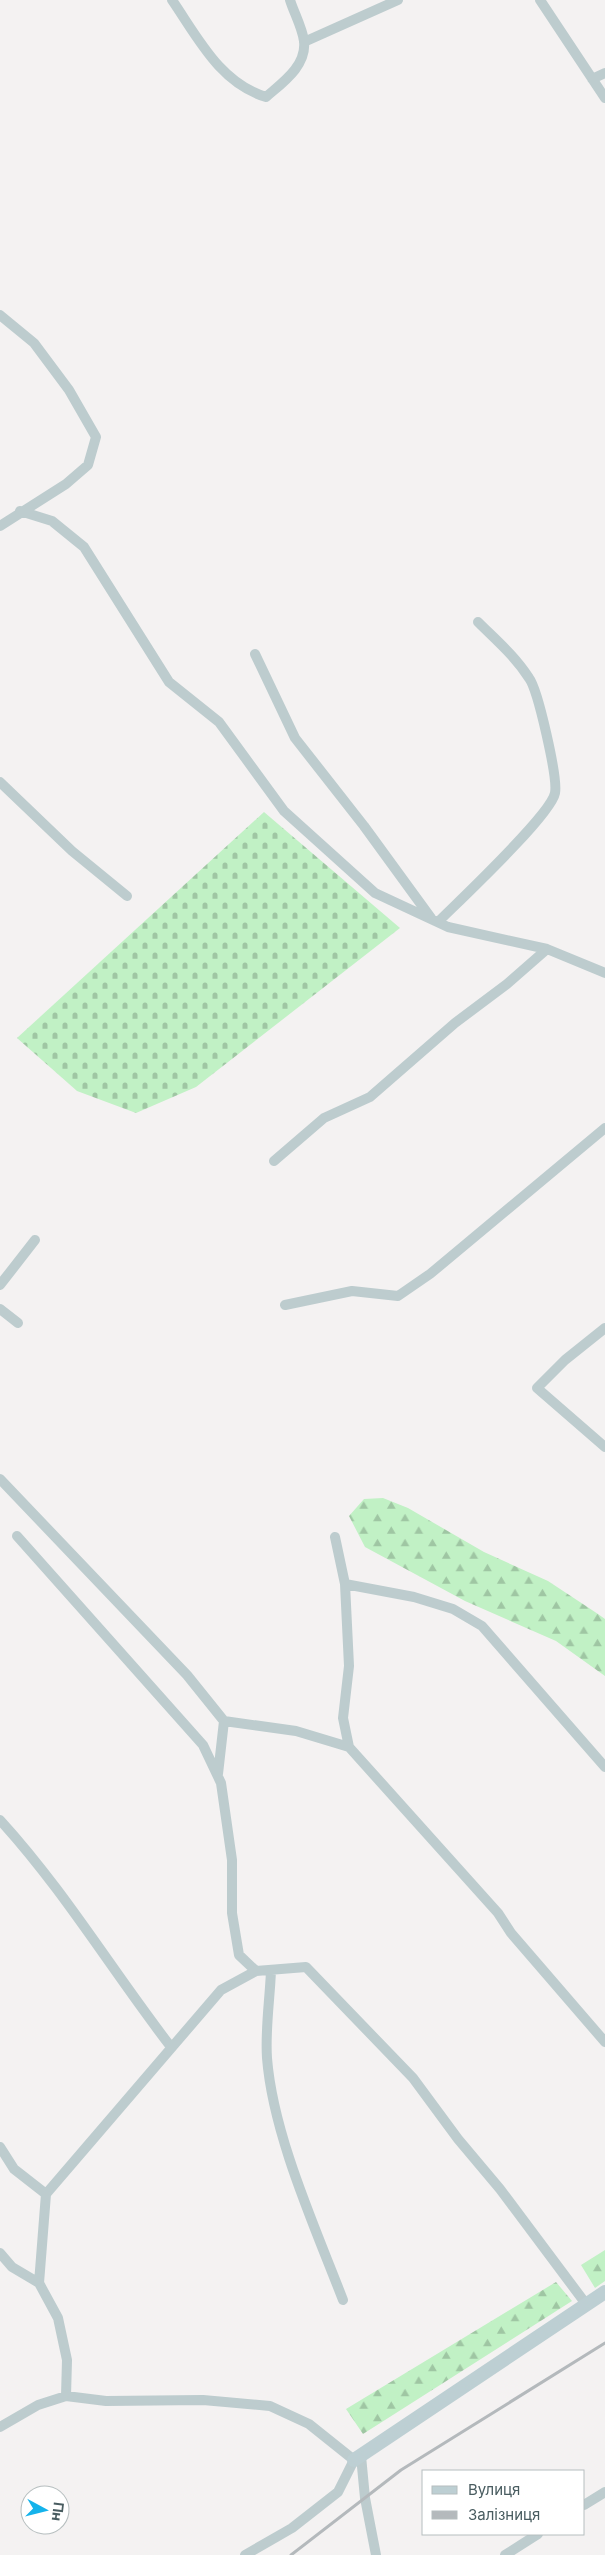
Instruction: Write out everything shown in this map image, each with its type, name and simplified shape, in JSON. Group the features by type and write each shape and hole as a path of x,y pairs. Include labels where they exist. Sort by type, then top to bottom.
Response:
{"street":[{"path":"172,0 217,66 247,91 266,96 289,76 299,64 304,42 290,0"},
{"path":"304,42 398,0"},
{"path":"540,0 605,98"},
{"path":"592,80 605,73"},
{"path":"0,315 34,343 69,390 96,437 88,465 66,484 20,511 0,526"},
{"path":"20,511 52,521 84,548 169,682 219,722 284,811 375,893 448,927 547,949 605,973"},
{"path":"435,921 541,816 555,793 551,756 531,680 518,661 478,622"},
{"path":"255,654 295,738 435,921"},
{"path":"0,782 72,850 127,896"},
{"path":"274,1161 324,1118 370,1097 455,1022 507,984 547,949"},
{"path":"285,1305 352,1291 398,1296 430,1274 605,1128"},
{"path":"0,1286 35,1240"},
{"path":"0,1309 18,1323"},
{"path":"605,1328 564,1360 537,1388 605,1447"},
{"path":"0,1479 187,1675 224,1721 296,1731 349,1747"},
{"path":"17,1536 203,1745 221,1783 232,1860 232,1913 240,1955 256,1972"},
{"path":"335,1537 345,1584 349,1666 343,1718 349,1747 498,1913 511,1932 605,2042"},
{"path":"345,1584 414,1597 453,1609 482,1626 605,1767"},
{"path":"218,1775 224,1721"},
{"path":"0,1820 91,1935 139,2005 171,2047"},
{"path":"39,2284 46,2194 221,1990 256,1972 306,1967 413,2078 458,2139 500,2189 586,2304"},
{"path":"271,1970 267,2057 275,2108 297,2178 344,2300"},
{"path":"0,2147 14,2169 46,2194"},
{"path":"0,2254 12,2267 39,2284 58,2318 67,2360 66,2396"},
{"path":"245,2555 292,2528 338,2492 358,2458 605,2292"},
{"path":"0,2427 38,2405 66,2396 106,2401 203,2400 270,2406 309,2424 358,2458 376,2555"},
{"path":"585,2504 605,2492"},
{"path":"505,2555 536,2535"}],"green space":[{"path":"264,812 400,928 196,1087 136,1113 77,1091 17,1038"},
{"path":"383,1498 408,1508 484,1552 548,1581 605,1619 605,1676 556,1641 465,1601 365,1547 349,1516 364,1499"},
{"path":"605,2250 605,2281 595,2288 581,2265"},
{"path":"556,2282 572,2301 363,2434 346,2409"}],"railway":[{"path":"291,2555 401,2470 605,2343"}]}
